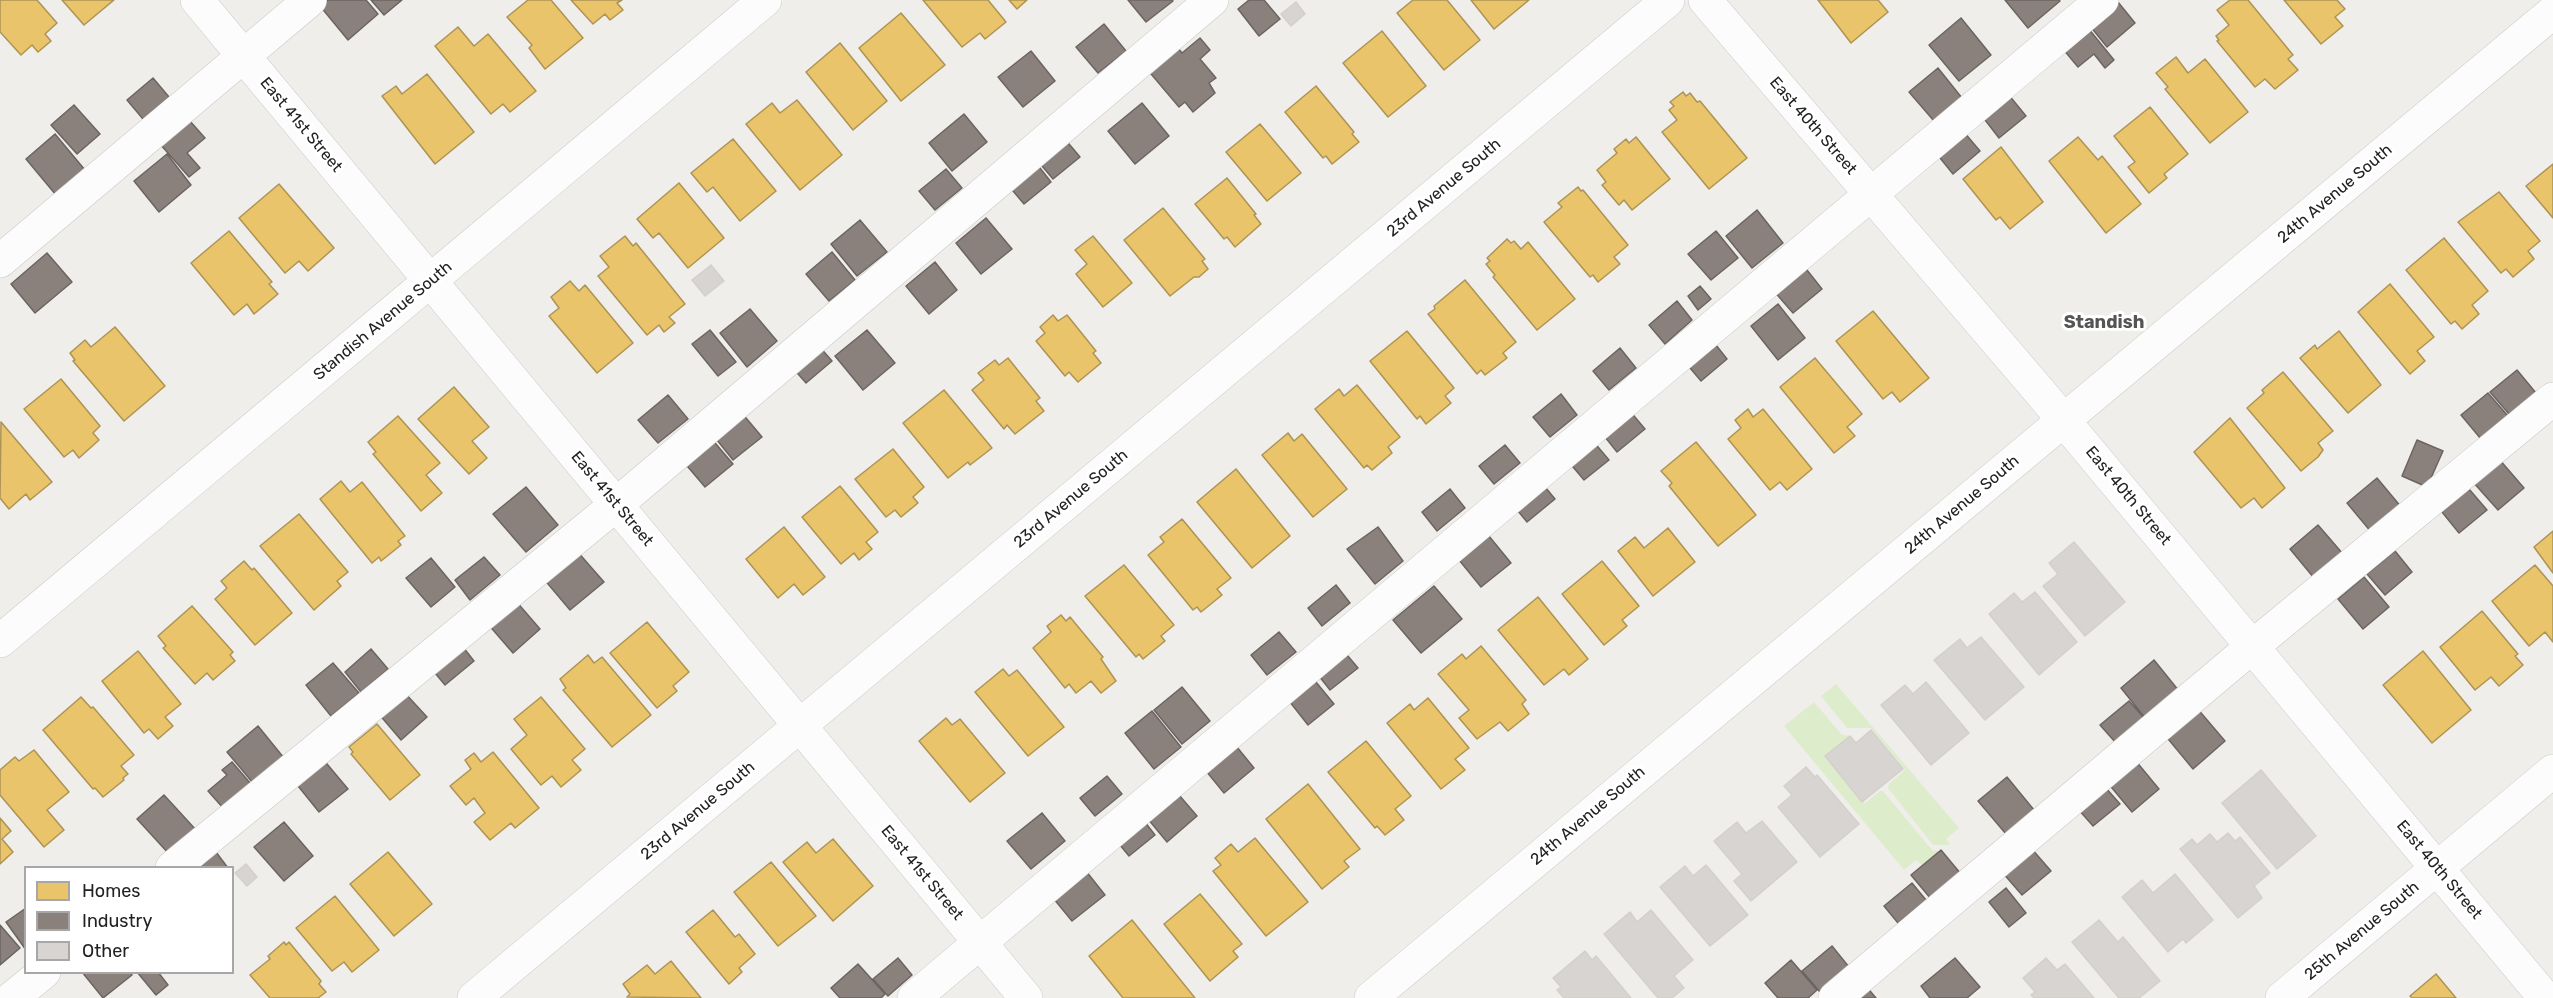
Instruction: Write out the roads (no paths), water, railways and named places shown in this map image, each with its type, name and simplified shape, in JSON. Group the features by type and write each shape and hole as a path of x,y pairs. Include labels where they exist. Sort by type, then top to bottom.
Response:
{"street":[{"name":"East 41st Street","path":"197,0 1026,998"},
{"path":"0,261 310,0"},
{"name":"Standish Avenue South","path":"0,642 765,0"},
{"path":"173,866 617,504 1212,0"},
{"name":"23rd Avenue South","path":"474,998 1668,0"},
{"name":"East 40th Street","path":"1705,0 2063,420 2545,998"},
{"path":"914,998 2102,0"},
{"name":"24th Avenue South","path":"1371,998 2553,12"},
{"path":"1835,998 2253,646 2553,399"},
{"name":"25th Avenue South","path":"2282,998 2553,771"},
{"path":"12,998 42,974"}],"district":[{"name":"Standish","path":"2104,323"}]}
